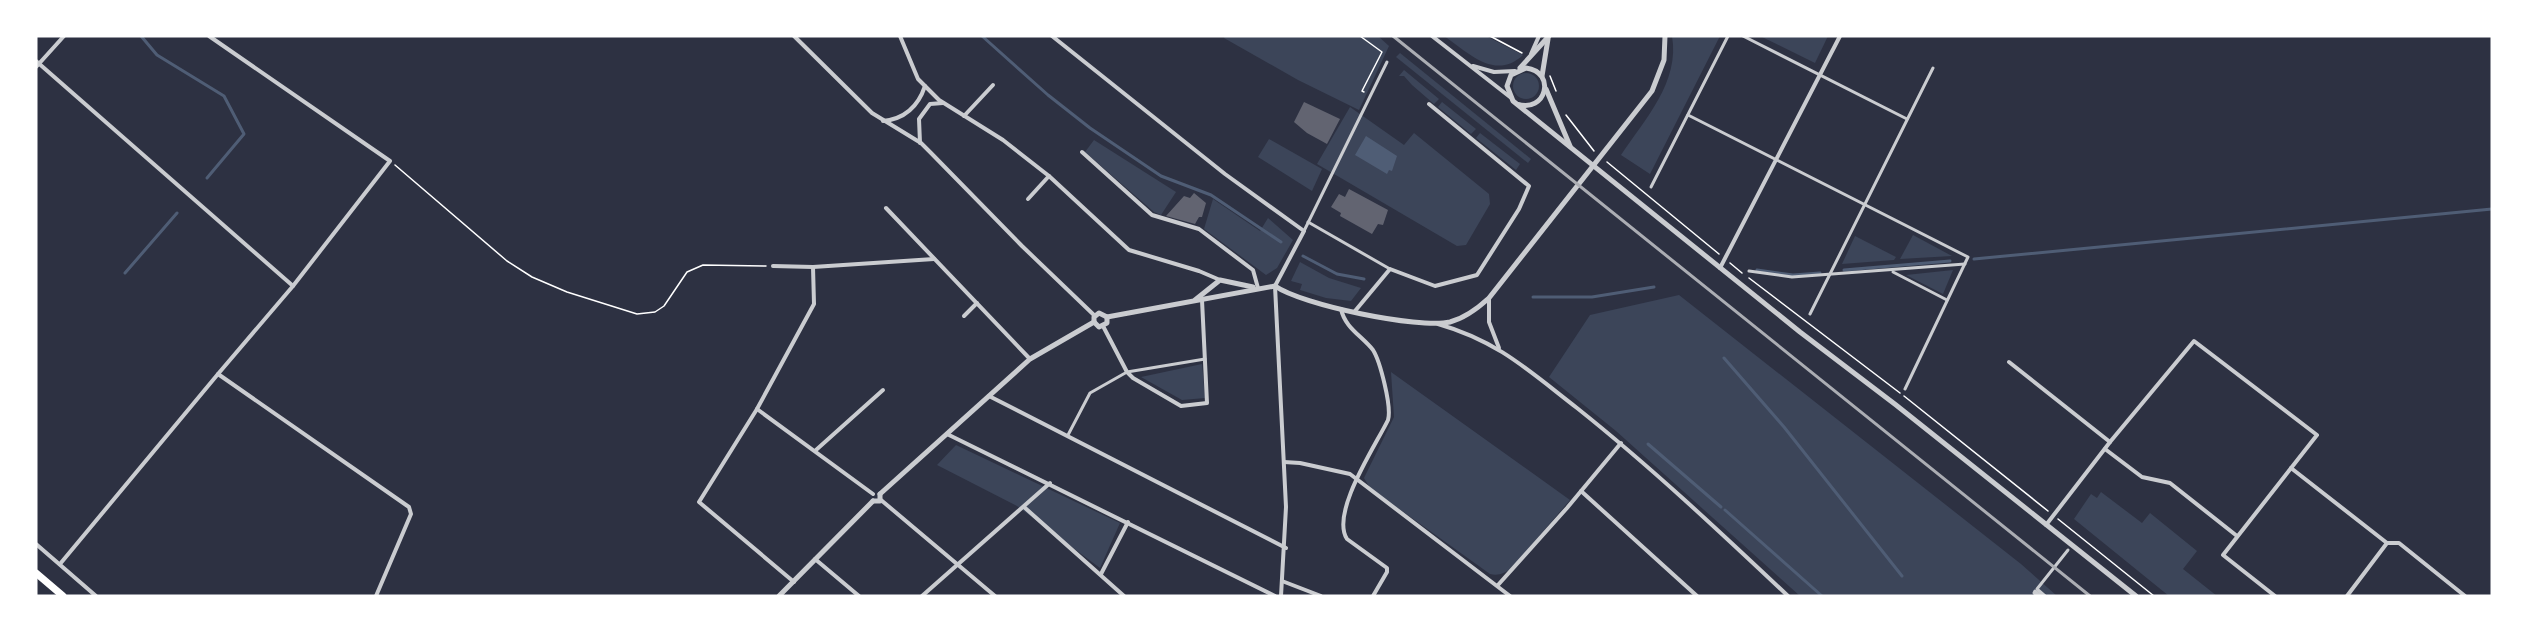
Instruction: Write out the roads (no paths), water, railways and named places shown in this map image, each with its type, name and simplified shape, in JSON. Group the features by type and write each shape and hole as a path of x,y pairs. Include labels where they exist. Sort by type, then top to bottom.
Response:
{"highway":[{"path":"36,573 63,596"}],"street":[{"path":"64,36 37,64 293,286"},
{"path":"60,564 293,286 390,161 209,36"},
{"path":"794,36 883,121 921,143 1095,319 1099,327 1103,326"},
{"path":"900,36 918,79 925,86 944,103 1003,140 1049,176 1129,250 1199,271 1223,281 1258,288"},
{"path":"1052,36 1225,174 1304,231"},
{"path":"1432,36 1720,268 2136,596"},
{"path":"1530,56 1539,36"},
{"path":"1510,97 1507,86 1518,70 1549,36"},
{"path":"1549,36 1542,76 1570,146"},
{"path":"1437,324 1458,320 1468,315 1488,298 1652,92 1666,49 1665,36"},
{"path":"1651,187 1728,36"},
{"path":"1743,36 1908,119"},
{"path":"1720,268 1840,36"},
{"path":"1281,596 1286,548 1286,507 1275,286 1387,62"},
{"path":"1467,63 1483,70 1532,68 1542,76"},
{"path":"1810,314 1933,68"},
{"path":"964,116 993,85"},
{"path":"883,121 899,118 908,113 925,86"},
{"path":"1517,104 1523,106 1536,104 1544,94 1545,88"},
{"path":"921,143 919,119 930,104 944,103"},
{"path":"1308,222 1390,269 1435,286 1477,275 1519,209 1528,186 1429,104"},
{"path":"1688,115 1968,257 1905,389"},
{"path":"1082,152 1152,215 1199,229 1253,270 1258,288"},
{"path":"1028,198 1049,176"},
{"path":"886,208 1030,359"},
{"path":"773,266 813,267 935,259"},
{"path":"1749,271 1792,277 1965,264"},
{"path":"794,582 699,502 757,408 814,304 813,267"},
{"path":"1355,311 1390,269"},
{"path":"1892,271 1947,300"},
{"path":"1223,281 1226,294"},
{"path":"1195,300 1223,281"},
{"path":"757,408 816,450 877,502 947,434 1030,359 1101,313 1107,317 1275,286 1298,298 1341,309 1437,324 1473,335 1499,348 1621,443 1710,522 1788,596"},
{"path":"1488,298 1488,322 1499,348"},
{"path":"1103,326 1127,372 1181,406 1207,403 1202,299"},
{"path":"964,316 976,303"},
{"path":"1341,309 1345,321 1375,354 1390,413 1346,505 1342,523 1343,532 1349,541 1387,569 1373,596"},
{"path":"1103,326 1107,323 1107,317"},
{"path":"2046,525 2105,448 2193,341 2317,435 2223,555 2275,596"},
{"path":"1068,435 1090,393 1127,372 1205,358"},
{"path":"2009,362 2110,442"},
{"path":"218,374 409,507 411,514 375,596"},
{"path":"816,450 883,390"},
{"path":"989,396 1286,548"},
{"path":"947,434 1275,596"},
{"path":"1498,585 1621,443"},
{"path":"2105,448 2142,477 2170,483 2237,536"},
{"path":"1284,462 1300,462 1350,474 1510,596"},
{"path":"2291,468 2387,543 2399,543 2465,596"},
{"path":"922,596 1050,483"},
{"path":"1581,491 1696,596"},
{"path":"880,497 995,596"},
{"path":"779,596 873,498"},
{"path":"1024,507 1124,596"},
{"path":"1101,574 1128,522"},
{"path":"2346,596 2387,543"},
{"path":"36,544 96,596"},
{"path":"2042,596 2037,589 2068,550"},
{"path":"815,559 859,596"},
{"path":"1282,581 1321,596"}],"waterway":[{"path":"141,36 157,55 224,96 244,134 207,178"},
{"path":"982,36 1048,95 1090,128 1161,176 1211,195 1281,242"},
{"path":"1974,259 2492,209"},
{"path":"125,273 177,213"},
{"path":"1303,256 1337,274 1364,279"},
{"path":"1844,270 1950,261"},
{"path":"1757,270 1793,275 1820,273"},
{"path":"1533,297 1592,297 1654,287"},
{"path":"1724,358 1784,427 1902,576"},
{"path":"1648,444 1721,507"},
{"path":"1725,510 1822,596"}],"railway":[{"path":"1393,36 2090,596"}]}
